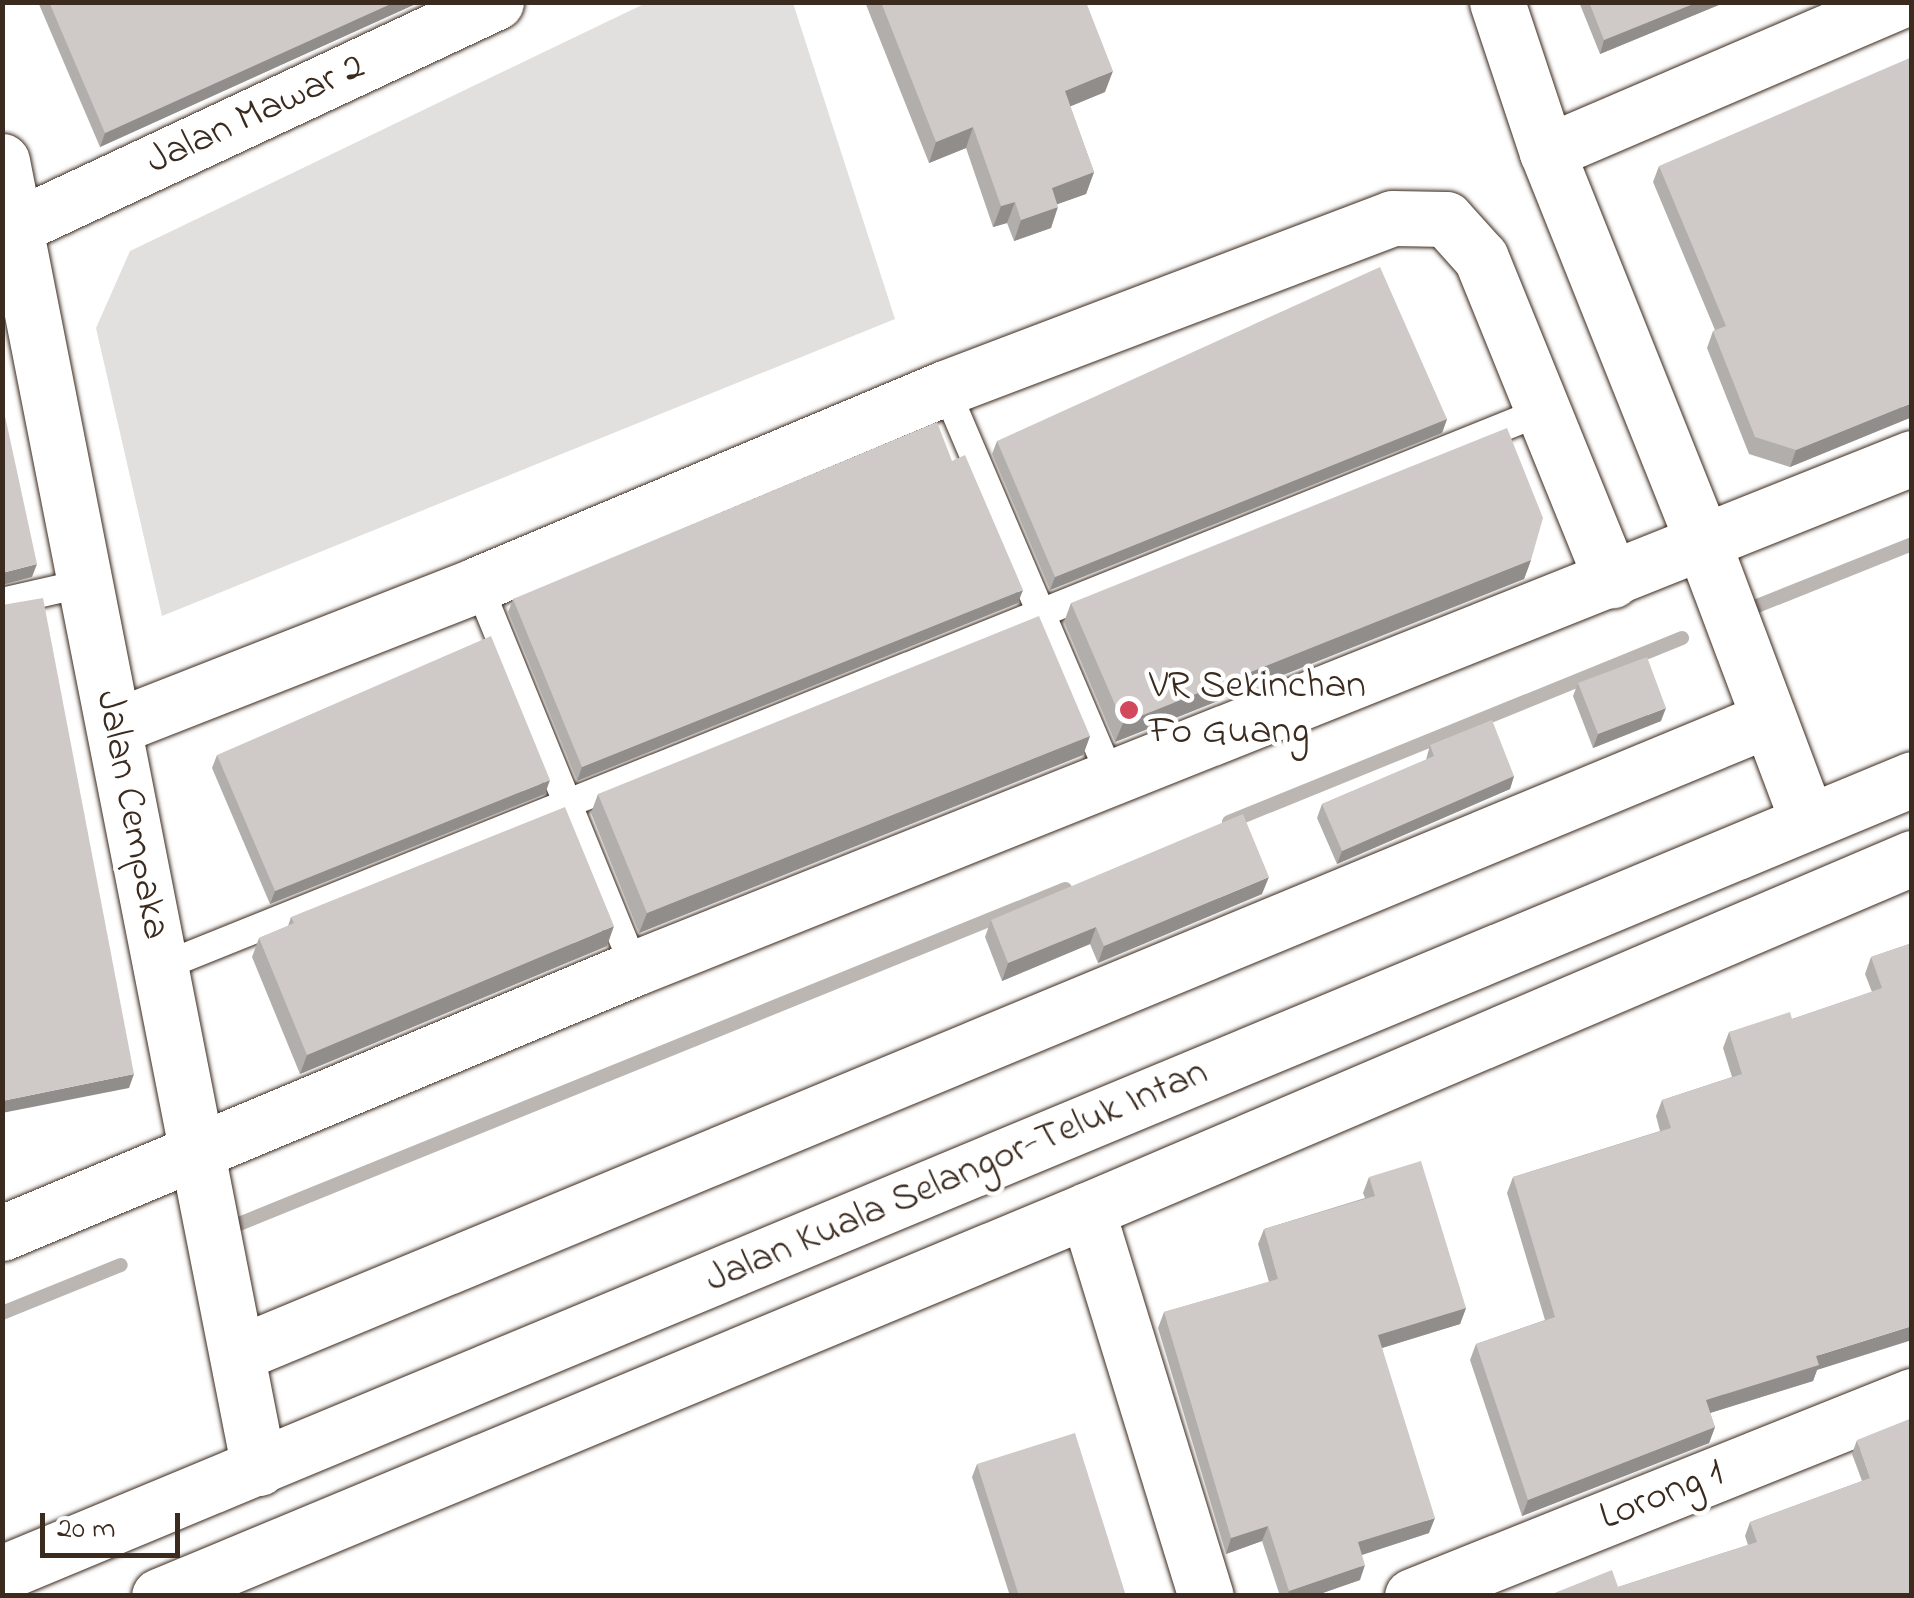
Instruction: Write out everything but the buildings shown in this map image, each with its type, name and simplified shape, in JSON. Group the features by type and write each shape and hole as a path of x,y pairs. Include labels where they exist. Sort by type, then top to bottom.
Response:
{"main road":[{"name":"Jalan Mawar 2","path":"15,227 496,2"},
{"path":"1497,2 1547,152 1704,543 1808,822"},
{"path":"1547,152 1898,2"},
{"name":"Jalan Cempaka","path":"2,161 259,1468"},
{"path":"114,727 478,584 944,388 1392,218 1446,219 1481,258 1612,580"},
{"path":"2,1233 636,968 1912,458"},
{"path":"237,1354 1769,718"},
{"name":"Jalan Kuala Selangor-Teluk Intan","path":"2,1573 1912,778"},
{"name":"Jalan Kuala Selangor-Teluk Intan","path":"159,1596 1087,1210 1912,858"},
{"path":"1087,1210 1206,1596"},
{"name":"Lorong 1","path":"1412,1596 1912,1396"}],"lane":[{"path":"944,388 1112,779"},
{"path":"160,966 1543,411"},
{"path":"2,602 86,583"},
{"path":"478,584 636,968"}],"shaded area":[{"path":"646,3 793,3 895,319 162,616 96,328 130,251"}],"waterway":[{"path":"1752,608 1912,544"},
{"path":"1229,822 1682,638"},
{"path":"234,1226 1065,889"},
{"path":"2,1313 121,1265"}],"place":[{"name":"VR Sekinchan Fo Guang","path":"1129,710"}]}
